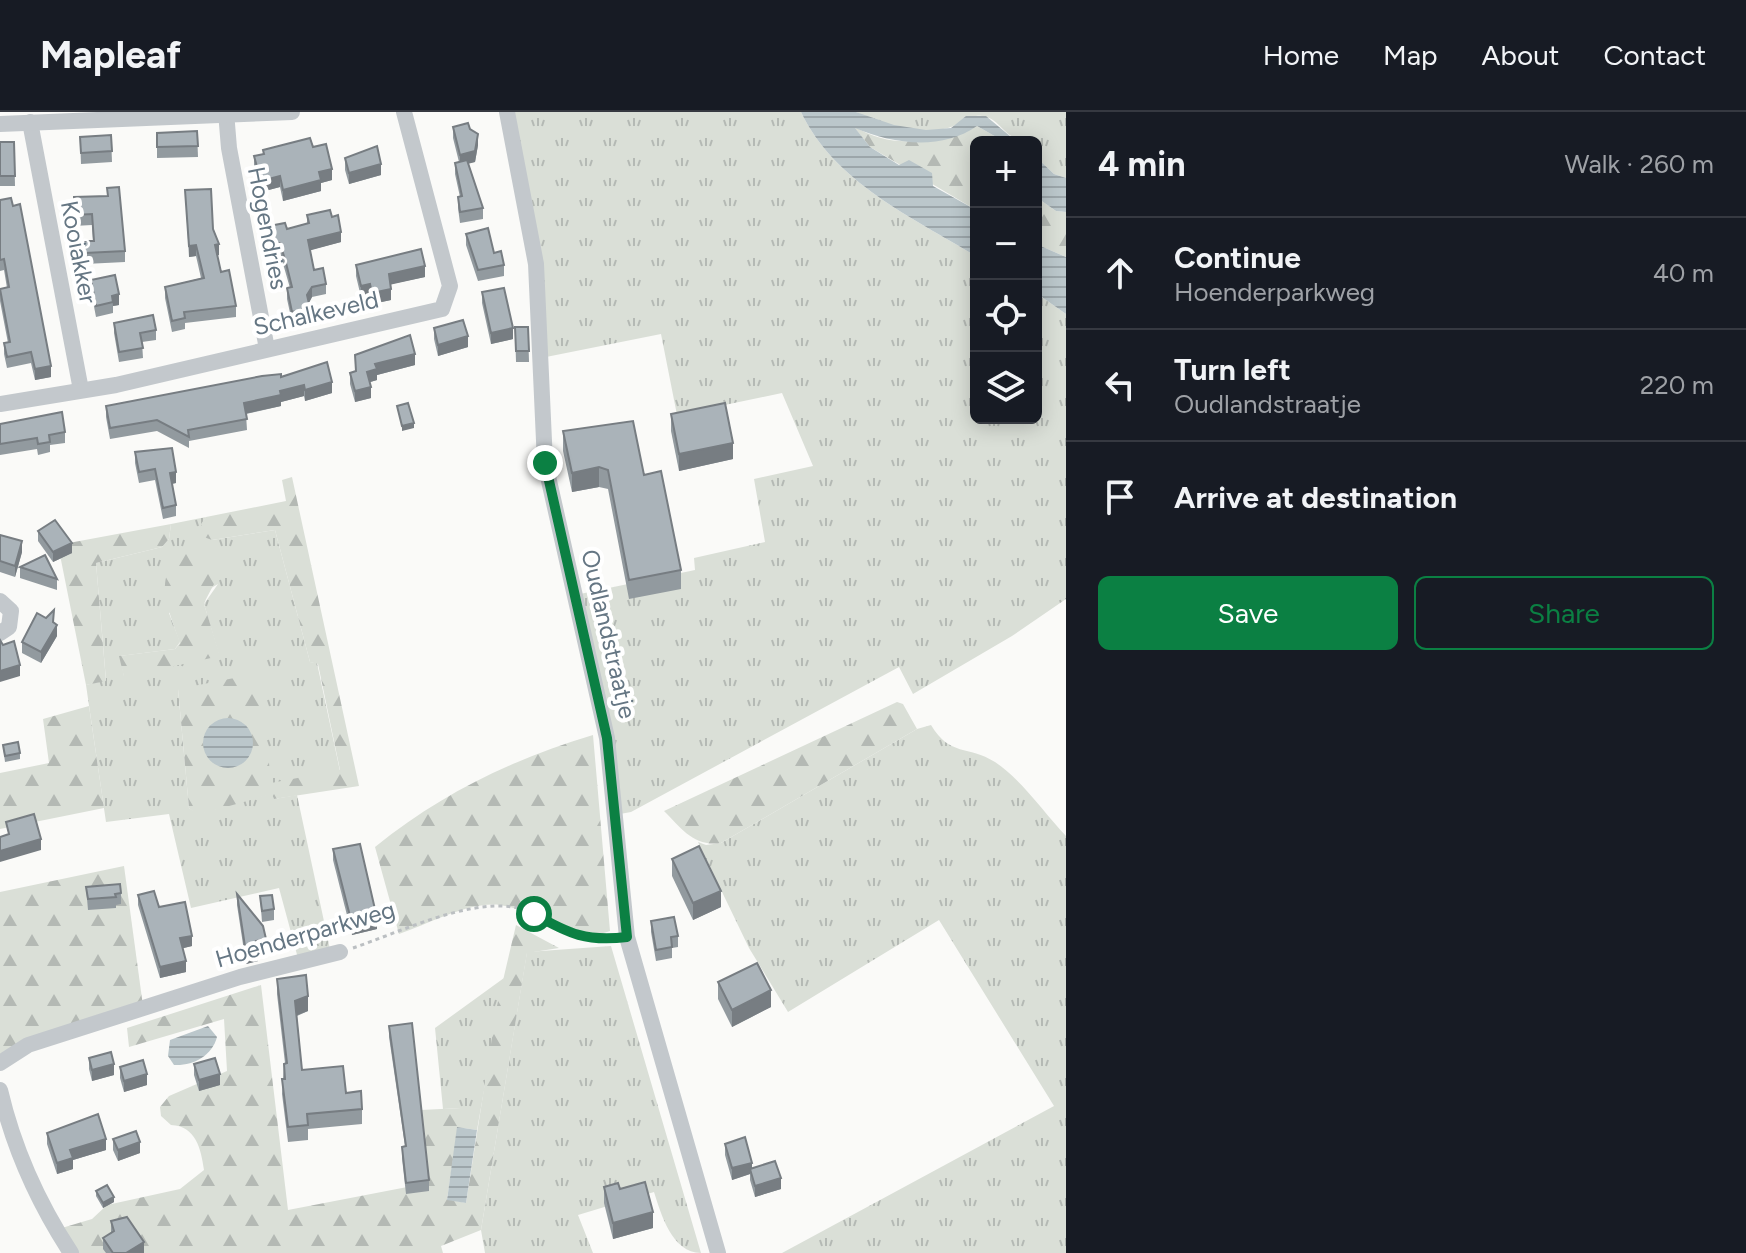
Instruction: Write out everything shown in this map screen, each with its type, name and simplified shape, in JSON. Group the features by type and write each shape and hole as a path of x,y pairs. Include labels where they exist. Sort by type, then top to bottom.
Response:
{"street":[{"path":"0,124 292,112"},
{"name":"Schalkeveld","path":"0,404 81,390 442,309 446,305 450,286 404,112"},
{"name":"Oudlandstraatje","path":"507,112 536,264 545,463 607,738 627,937 718,1253"},
{"name":"Hogendries","path":"226,114 267,349"},
{"name":"Kooiakker","path":"30,122 81,390"},
{"path":"0,601 11,611 9,627 0,633"},
{"name":"Hoenderparkweg","path":"0,1063 43,1040 240,977 340,952"},
{"path":"0,1090 13,1143 34,1190 71,1253"}],"path":[{"name":"Hoenderparkweg","path":"340,952 479,906 515,907 563,930 596,941 627,937"}],"green space":[{"path":"514,112 801,112 815,137 854,178 877,196 970,252 970,424 1042,424 1042,297 1066,314 1066,599 1012,636 913,694 899,667 631,812 620,814 580,594 695,570 694,558 765,542 754,479 813,466 782,393 677,415 661,334 546,357"},
{"path":"856,112 1066,112 1066,178 1054,174 1042,163 1042,136 1011,136 989,118 972,116 937,130 913,129 877,121"},
{"path":"853,126 869,134 900,141 930,139 977,126 994,136 970,136 970,206 870,147"},
{"path":"1042,201 1056,211 1066,212 1066,257 1042,247"},
{"path":"292,477 359,786 274,799 272,794 197,815 189,808 178,689 260,673 271,783 340,770 318,664 310,662 275,530 212,540 204,537 201,524 206,517 286,501 282,480"},
{"path":"206,517 202,524 212,540 275,530 310,662 317,663 340,771 271,784 178,689 189,808 198,814 273,793 274,799 297,795 331,954 299,962 279,888 191,908 169,814 106,822 86,685 106,680 96,563 162,547 169,539 171,524","holes":["218,584 204,604 219,655 124,676 120,656 175,649 180,642 169,613"]},
{"path":"171,524 169,539 162,547 96,563 106,681 86,685 58,545"},
{"path":"201,546 216,561 218,568 216,580 204,604 220,656 124,677 119,656 175,649 180,643 166,599 167,574 184,554"},
{"path":"897,702 903,704 917,729 721,843 712,844 696,839 664,811"},
{"path":"89,706 104,808 0,829 0,773 49,763 43,719"},
{"path":"931,725 945,742 985,757 1005,769 1066,836 1066,1253 782,1253 1054,1106 939,920 788,1012 749,948 698,842 706,845 721,843 917,729"},
{"path":"593,735 610,931 576,936 563,933 515,909 488,905 462,910 399,934 375,847 426,810 478,780 534,755"},
{"path":"124,866 143,1006 0,1054 0,892"},
{"path":"516,925 559,948 527,953 481,1230 441,1246 443,1253 70,1253 55,1230 92,1219 107,1205 180,1189 204,1170 192,1134 171,1125 161,1116 160,1107 169,1096 227,1071 224,1019 129,1047 127,1028 261,985 288,1210 428,1183 421,1110 461,1108 447,1199 466,1203 497,1006"},
{"path":"611,946 701,1253 682,1247 675,1240 664,1221 654,1192 578,1215 593,1253 485,1253 481,1230 527,952"},
{"path":"504,978 477,1130 457,1127 460,1108 443,1109 435,1028"}],"shaded area":[{"path":"801,112 856,112 894,125 926,130 951,128 966,116 986,116 1010,136 994,136 977,126 948,139 917,142 885,138 855,128 870,147 899,165 909,160 932,173 933,186 970,207 970,252 877,196 833,159 815,137"},
{"path":"1042,163 1054,174 1066,178 1066,212 1056,211 1042,201"},
{"path":"1042,247 1066,257 1066,314 1042,297"},
{"path":"228,718 245,726 253,743 245,760 228,768 211,760 203,743 211,726"},
{"path":"208,1026 217,1037 211,1050 195,1062 174,1065 168,1056 170,1040"},
{"path":"457,1127 477,1130 466,1203 447,1200"}],"building":[{"path":"468,123 470,129 478,134 475,151 460,155 453,127"},
{"path":"197,131 198,146 157,147 157,133"},
{"path":"111,135 112,151 81,153 80,137"},
{"path":"310,138 313,147 326,144 332,169 319,172 321,180 283,190 280,176 261,181 254,156 264,154 263,150"},
{"path":"0,142 14,142 15,176 0,176"},
{"path":"377,146 381,164 349,173 345,158"},
{"path":"467,160 483,208 460,212 458,197 462,196 455,163"},
{"path":"119,187 125,251 85,253 84,241 94,241 92,214 74,215 74,197 108,196 107,188"},
{"path":"211,189 213,229 219,244 215,245 221,272 229,270 236,306 184,312 185,318 172,321 165,287 204,278 196,245 189,246 185,190"},
{"path":"11,198 13,206 20,204 51,366 35,369 31,352 7,357 4,343 10,342 0,289 9,287 4,259 0,260 0,200"},
{"path":"330,210 332,217 338,215 341,232 308,240 314,270 323,268 326,284 312,287 307,295 310,308 292,312 287,288 292,287 286,263 280,243 273,244 269,226 285,223 287,229 309,223 307,215"},
{"path":"488,228 494,253 501,251 504,265 478,270 466,234"},
{"path":"421,249 425,266 389,274 391,289 372,293 370,284 361,286 356,265"},
{"path":"115,275 119,294 112,296 113,302 96,306 91,280"},
{"path":"504,288 513,328 491,333 482,292"},
{"path":"153,315 156,330 140,333 143,348 119,352 114,323"},
{"path":"463,320 468,336 438,345 434,328"},
{"path":"515,327 528,327 529,351 516,351"},
{"path":"410,335 415,354 375,364 377,369 367,372 371,387 355,391 350,373 356,371 355,355"},
{"path":"327,362 332,382 305,390 304,385 280,391 281,395 244,403 247,419 188,430 189,437 157,420 110,428 106,406 262,376 281,374 281,377"},
{"path":"408,403 414,423 402,426 397,406"},
{"path":"725,403 733,443 679,454 671,414"},
{"path":"62,412 65,432 49,435 50,442 38,444 37,438 0,444 0,424"},
{"path":"633,421 644,475 661,471 681,570 629,580 608,470 599,467 572,473 563,431"},
{"path":"172,448 176,472 170,473 176,505 163,508 155,469 139,472 135,452"},
{"path":"55,520 72,543 53,552 38,531"},
{"path":"0,535 22,541 15,566 0,561"},
{"path":"45,555 57,579 20,567"},
{"path":"54,610 53,622 57,625 41,652 22,642 37,613 46,618"},
{"path":"0,640 3,645 14,641 20,665 0,671"},
{"path":"18,742 20,753 5,756 3,745"},
{"path":"34,814 41,839 0,851 0,837 9,834 6,822"},
{"path":"360,844 377,918 352,924 333,849"},
{"path":"699,846 721,891 693,903 672,859"},
{"path":"120,884 121,893 115,894 116,897 88,899 86,887"},
{"path":"154,891 159,907 185,902 192,936 180,938 186,961 160,967 138,895"},
{"path":"237,894 263,926 266,939 256,941 258,951 246,953"},
{"path":"272,895 274,909 262,911 260,896"},
{"path":"674,917 678,936 671,937 672,947 656,950 651,921"},
{"path":"757,963 771,990 732,1010 718,982"},
{"path":"306,975 308,996 295,1001 302,1070 343,1066 346,1093 361,1091 362,1109 307,1114 308,1125 288,1127 282,1079 285,1079 284,1064 287,1063 277,979"},
{"path":"412,1023 429,1180 406,1183 402,1147 406,1146 389,1026"},
{"path":"111,1052 114,1064 92,1070 89,1058"},
{"path":"215,1058 220,1074 199,1080 194,1064"},
{"path":"143,1060 147,1074 124,1081 120,1067"},
{"path":"98,1114 106,1139 70,1150 73,1158 57,1163 47,1133"},
{"path":"136,1131 140,1142 118,1150 113,1139"},
{"path":"745,1137 752,1163 732,1168 725,1144"},
{"path":"775,1161 781,1178 755,1186 750,1169"},
{"path":"645,1182 653,1212 613,1223 604,1187 618,1183 620,1189"},
{"path":"107,1185 114,1197 103,1203 96,1191"},
{"path":"127,1217 144,1242 126,1253 113,1253 103,1238 114,1231 111,1221"}],"route":[{"path":"534,914 563,930 596,941 627,937 607,738 545,463"}]}
